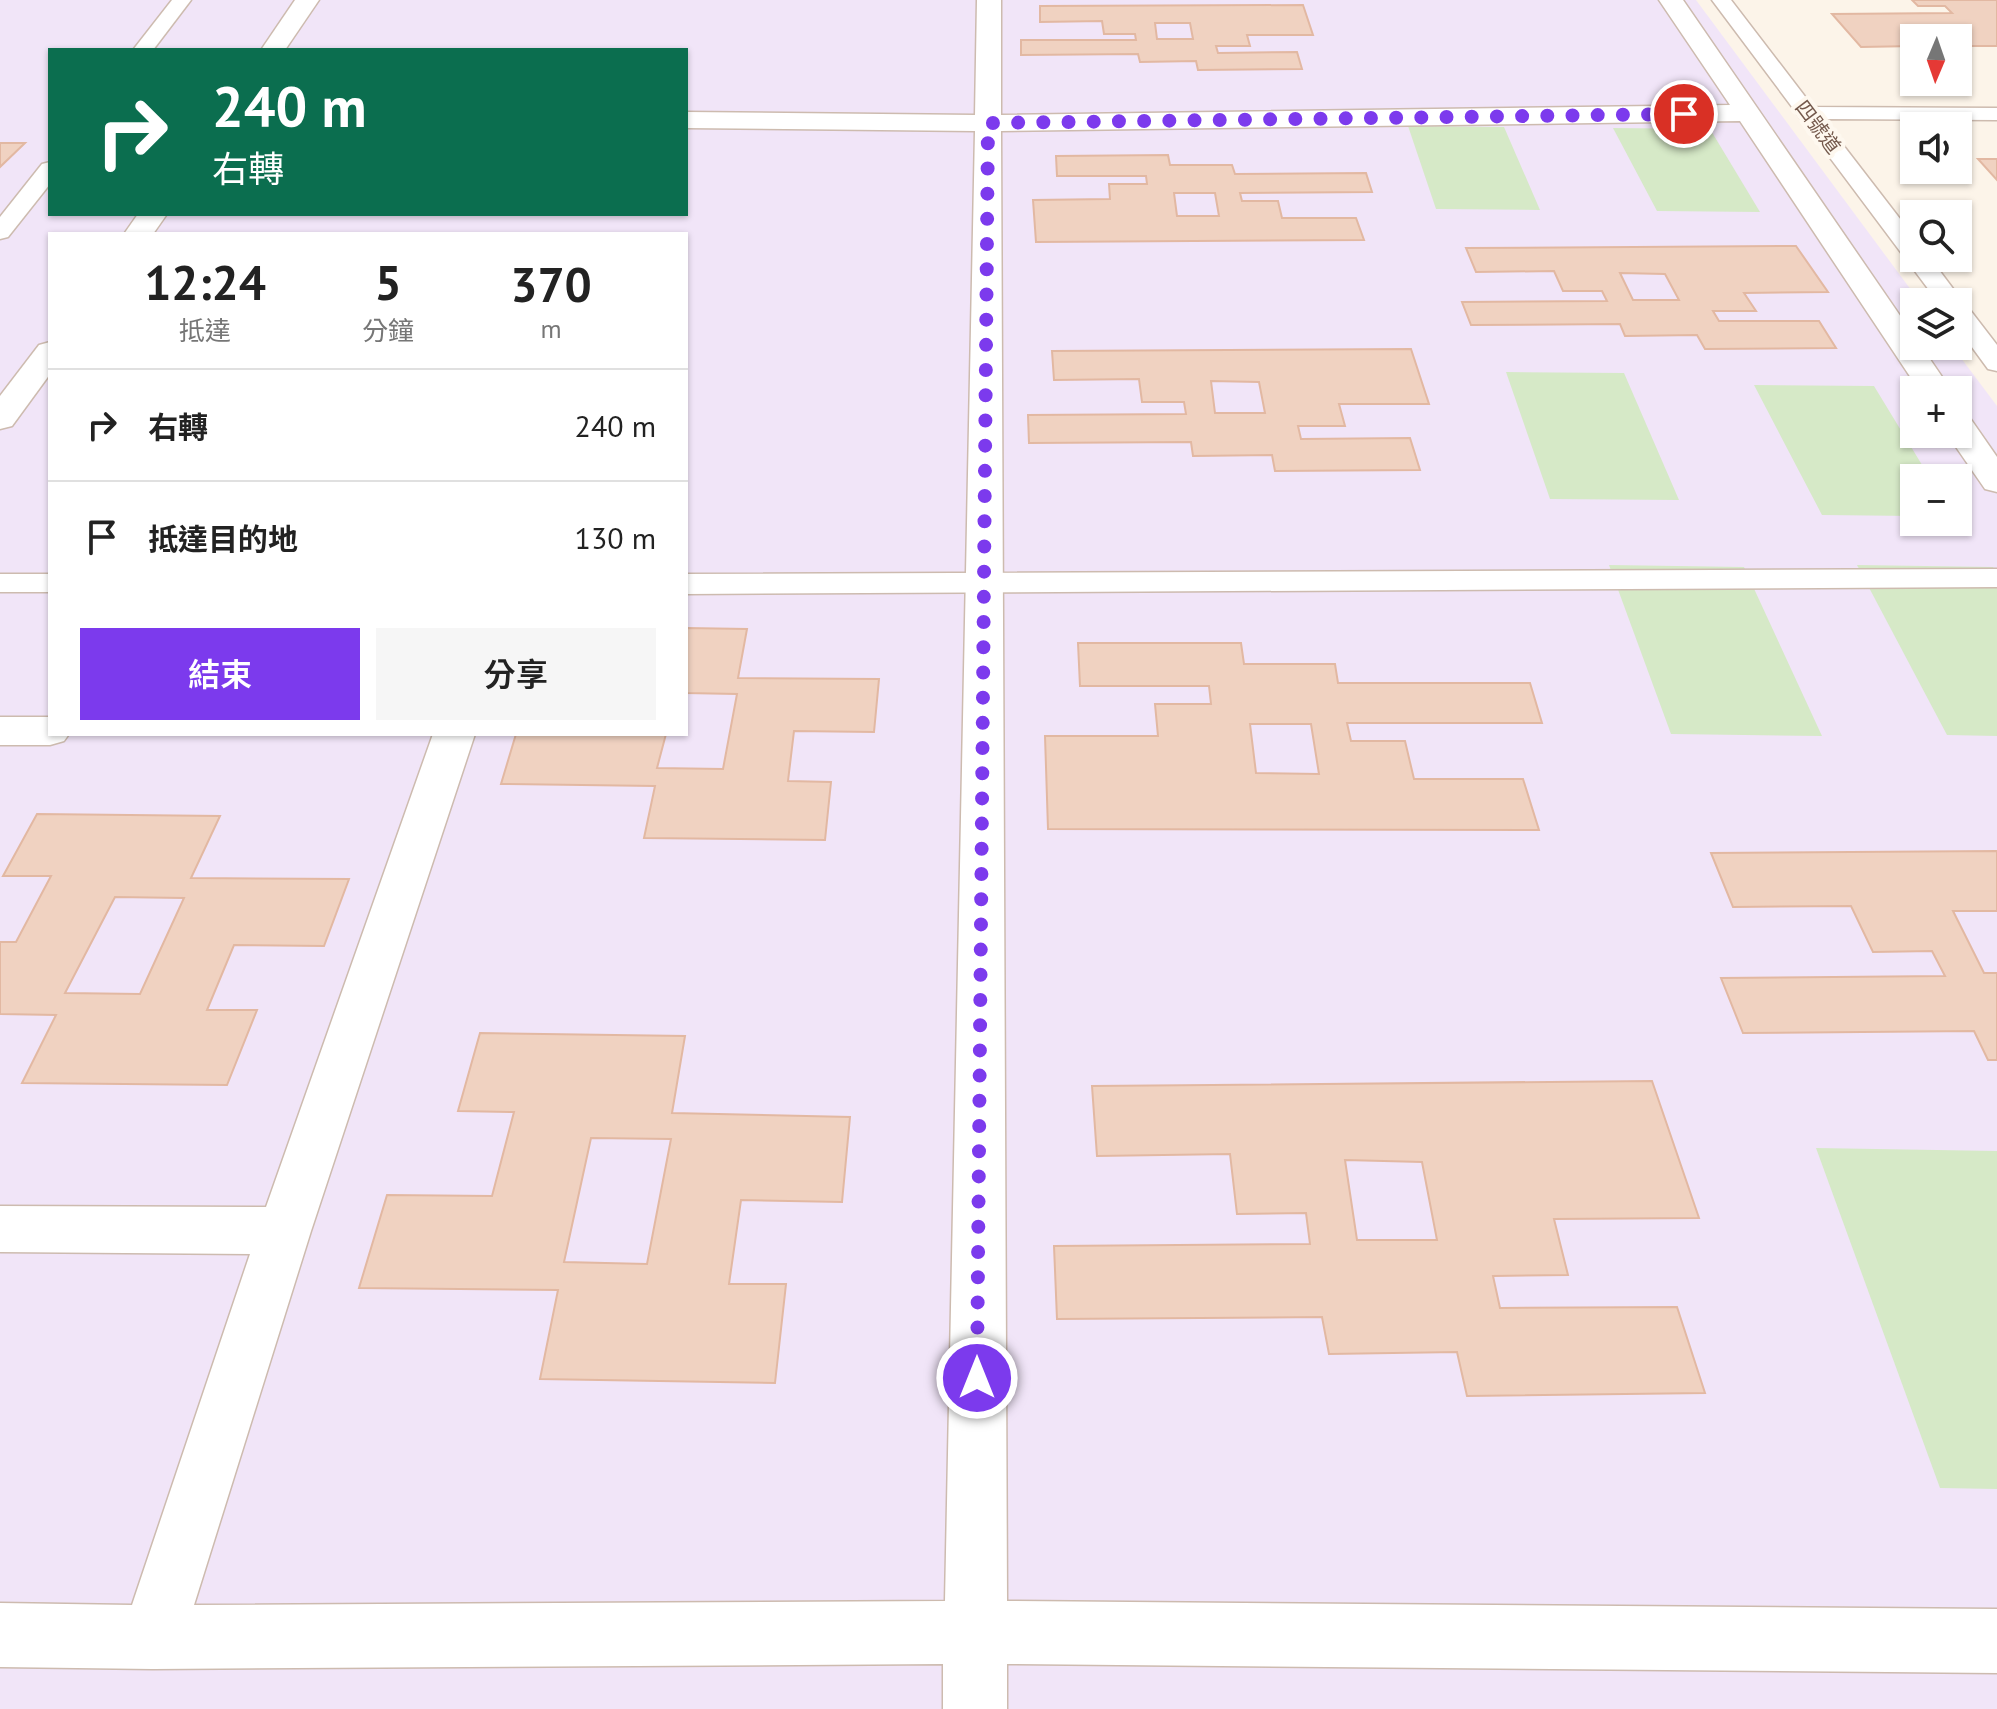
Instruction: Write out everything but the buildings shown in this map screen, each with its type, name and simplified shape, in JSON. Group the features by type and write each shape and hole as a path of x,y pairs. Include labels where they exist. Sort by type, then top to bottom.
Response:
{"street":[{"path":"274,48 307,0"},
{"path":"975,1709 989,0"},
{"path":"1671,0 1925,376"},
{"path":"688,120 988,123 1747,113"},
{"path":"0,419 48,355"},
{"path":"1972,445 1997,482"},
{"path":"0,731 48,731"},
{"path":"153,1637 284,1231 453,736"},
{"path":"0,1229 284,1231"},
{"path":"0,1635 153,1637 975,1632 1997,1641"}],"lane":[{"path":"145,48 182,0"},
{"name":"四號道","path":"1721,0 1900,235"},
{"path":"1808,113 1997,114"},
{"path":"0,232 48,172"},
{"name":"四號道","path":"1928,272 1940,288"},
{"path":"1972,330 1997,363"},
{"path":"688,584 1997,578"},
{"path":"0,583 48,583"}],"shaded area":[{"path":"0,0 1696,0 1910,288 1900,288 1900,360 1962,360 1997,406 1997,1709 0,1709"}],"green space":[{"path":"1408,126 1504,127 1540,210 1436,209"},
{"path":"1613,128 1710,129 1760,212 1657,211"},
{"path":"1506,372 1624,373 1679,500 1550,499"},
{"path":"1754,385 1874,386 1900,429 1900,448 1912,448 1921,464 1900,464 1900,516 1822,515"},
{"path":"1609,565 1744,567 1822,736 1671,734"},
{"path":"1857,565 1993,567 1997,573 1997,736 1947,735"},
{"path":"1816,1148 1997,1151 1997,1489 1940,1488"}],"route":[{"path":"977,1378 988,123 1684,114"}]}
